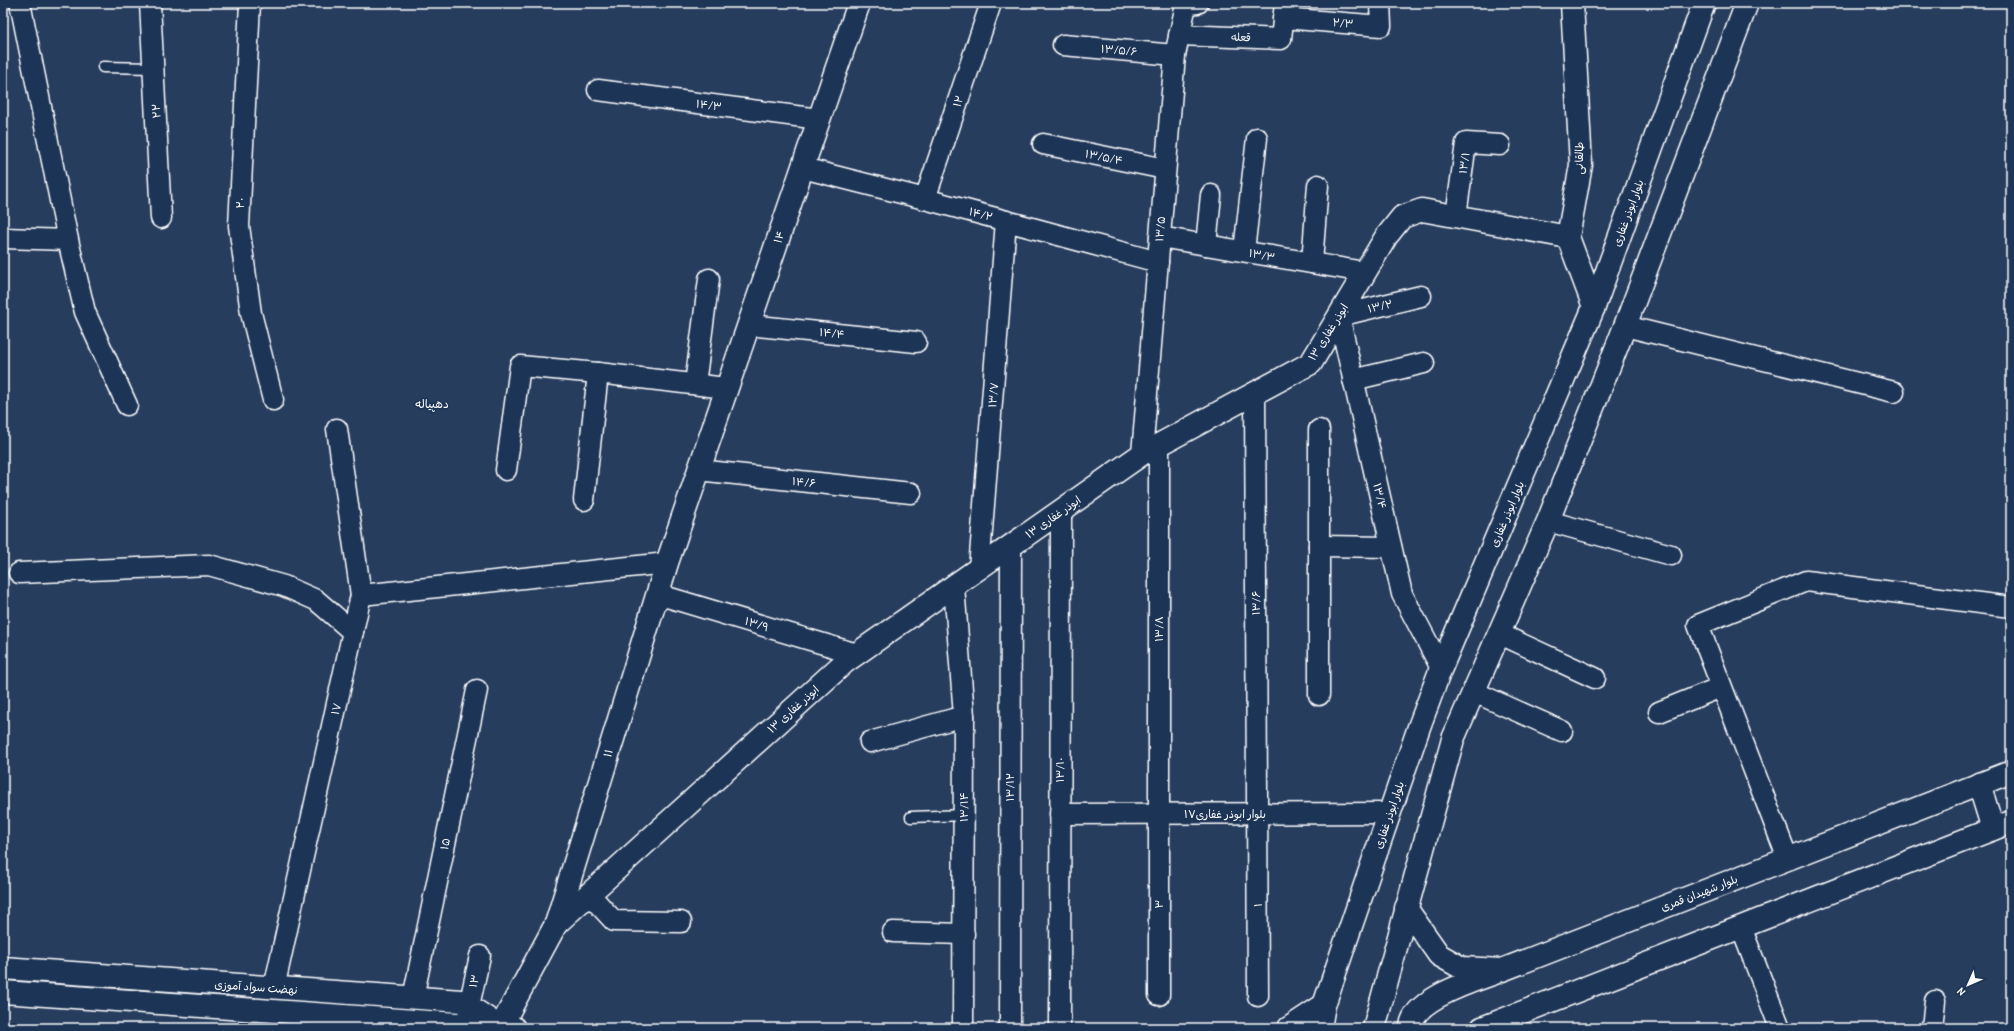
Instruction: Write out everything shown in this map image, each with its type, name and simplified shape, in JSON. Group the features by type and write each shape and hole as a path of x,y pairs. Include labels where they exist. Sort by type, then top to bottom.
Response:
{"street":[{"path":"20,3 68,240 85,312 127,405"},
{"name":"۲۲","path":"150,3 161,218"},
{"name":"۲۰","path":"250,3 239,226 251,313 273,400"},
{"name":"۱۴","path":"698,470 859,3"},
{"name":"۱۲","path":"925,199 991,3"},
{"name":"۲/۳","path":"1284,10 1381,26 1381,3"},
{"name":"طالقانی","path":"1568,237 1581,165 1572,3"},
{"name":"بلوار ابوذر غفاری","path":"1320,1028 1324,1005 1441,668 1594,307 1704,3"},
{"path":"1374,1028 1454,739 1548,521 1625,326 1747,3"},
{"name":"۱۳/۵","path":"1150,450 1158,262 1175,55 1179,35 1192,4"},
{"name":"قعله","path":"1179,35 1281,39 1284,10"},
{"name":"۱۳/۵/۶","path":"1063,45 1175,55"},
{"name":"۱۴/۳","path":"598,90 819,120"},
{"path":"1244,251 1257,138"},
{"name":"۱۳/۱","path":"1456,216 1466,143 1500,145"},
{"name":"۱۳/۵/۴","path":"1043,144 1166,169"},
{"name":"۱۴/۲","path":"803,168 925,199 1158,262"},
{"path":"1312,263 1318,185"},
{"path":"1206,245 1211,195"},
{"name":"۱۳ ابوذر غفاری","path":"556,924 839,667 1010,546 1150,450 1312,363 1364,272 1386,237 1402,217 1422,210 1568,237"},
{"name":"۱۳/۷","path":"979,568 1006,221"},
{"name":"۱۳/۳","path":"1160,237 1364,272"},
{"path":"1568,237 1594,307"},
{"path":"3,238 68,240"},
{"path":"695,384 709,279"},
{"name":"۱۳/۲","path":"1339,316 1421,296"},
{"name":"۱۳/۴","path":"1339,316 1402,594 1441,668"},
{"name":"۱۴/۴","path":"748,325 916,342"},
{"path":"1625,326 1894,392"},
{"path":"1354,380 1424,363"},
{"path":"506,470 520,366 598,373 726,388"},
{"path":"584,500 598,373"},
{"name":"۱۳/۶","path":"1255,393 1257,814"},
{"name":"۱۷","path":"274,988 361,596 337,428"},
{"path":"1319,430 1319,695"},
{"name":"۱۳/۸","path":"1150,450 1159,814"},
{"name":"۱۴/۶","path":"698,470 911,493"},
{"name":"۱۱","path":"501,1028 556,924 657,594 698,470"},
{"name":"۱۳/۱۰","path":"1060,1028 1061,511"},
{"path":"1548,521 1671,555"},
{"name":"۱۳/۱۲","path":"1010,546 1010,1028"},
{"path":"1319,546 1391,547"},
{"path":"361,596 667,563"},
{"path":"19,573 209,565 284,586 310,597 316,600 353,632"},
{"path":"1788,859 1698,625 1806,581 2011,607"},
{"name":"۱۳/۱۴","path":"954,586 964,716 963,1028"},
{"name":"۱۳/۹","path":"657,594 857,654"},
{"path":"1500,634 1595,678"},
{"path":"1659,712 1722,687"},
{"name":"۱۵","path":"413,998 477,690"},
{"path":"1474,692 1562,731"},
{"path":"870,742 964,716"},
{"name":"بلوار شهیدان قمری","path":"1406,908 1439,955 1462,968 1502,970 2011,772"},
{"path":"1482,1028 2002,826 1979,784"},
{"name":"بلوار ابوذر غفاری۱۷","path":"1060,814 1390,813"},
{"name":"۳","path":"1159,814 1159,995"},
{"name":"۱","path":"1257,814 1258,996"},
{"path":"589,894 614,921 681,922"},
{"path":"1741,927 1780,1028"},
{"path":"893,932 964,934"},
{"name":"۱۳","path":"469,1006 480,956"},
{"name":"نهضت سواد آموزی","path":"3,968 461,1002 501,1028"},
{"path":"1411,1028 1417,1014 1435,996 1502,970"},
{"name":"نهضت سواد آموزی","path":"3,992 515,1028"},
{"path":"1932,1028 1935,1000"},
{"path":"1288,1028 1324,1005"}],"lane":[{"path":"103,67 153,68"},
{"path":"911,817 964,815"}],"district":[{"name":"دهپیاله","path":"432,403"}]}
